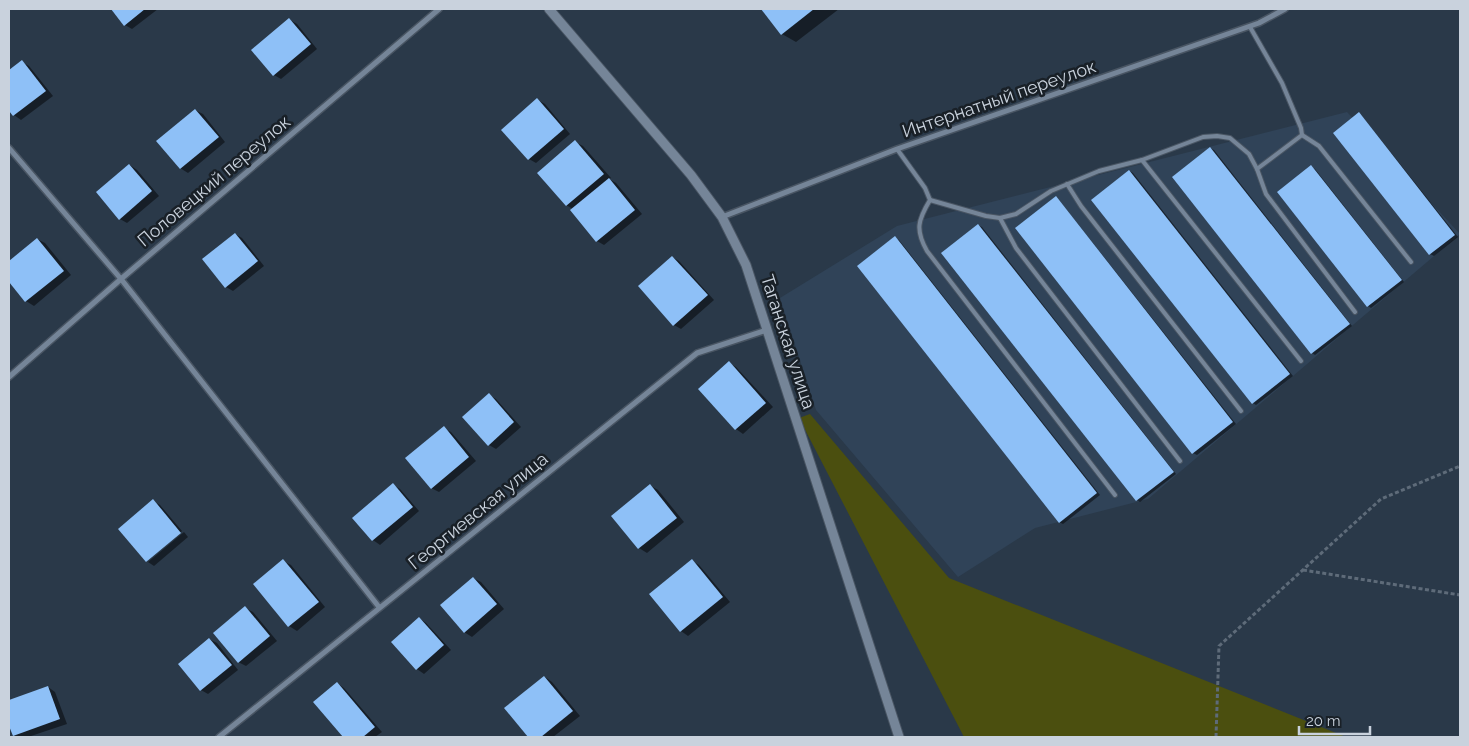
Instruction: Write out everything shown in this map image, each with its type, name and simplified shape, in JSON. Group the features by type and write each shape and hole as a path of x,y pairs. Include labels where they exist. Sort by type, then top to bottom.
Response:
{"street":[{"name":"Половецкий переулок","path":"9,377 121,279 439,9"},
{"name":"Таганская улица","path":"549,9 691,175 722,217 746,265 899,737"},
{"name":"Интернатный переулок","path":"722,217 897,149 1259,24 1285,9"},
{"path":"9,148 121,279 379,607"},
{"name":"Георгиевская улица","path":"219,737 697,353 767,330"}],"lane":[{"path":"1250,27 1282,83 1301,128 1302,135 1319,146 1411,262"},
{"path":"1257,169 1302,135"},
{"path":"930,200 986,216 1000,218 1016,214 1051,191 1099,171 1142,160 1203,137 1230,138 1250,154 1266,194 1356,312"},
{"path":"897,149 925,188 930,200"},
{"path":"1142,160 1301,361"},
{"path":"1067,184 1241,411"},
{"path":"930,200 923,211 918,228 920,239 927,251 1115,495"},
{"path":"1000,218 1016,248 1180,461"}],"path":[{"path":"1216,737 1219,646 1381,499 1460,466"},
{"path":"1302,570 1460,595"}],"shaded area":[{"path":"1347,112 1460,234 1148,499 1035,528 958,577 816,410 780,298 897,226"},
{"path":"810,414 949,578 1346,737 964,737 799,418"}],"building":[{"path":"111,9 145,9 124,26"},
{"path":"761,9 814,9 781,35"},
{"path":"289,18 311,44 273,76 251,50"},
{"path":"22,60 46,91 13,116 9,111 9,70"},
{"path":"537,98 564,129 528,160 501,130"},
{"path":"195,109 219,137 180,169 156,141"},
{"path":"1359,112 1455,235 1429,255 1333,133"},
{"path":"575,140 604,174 566,206 537,173"},
{"path":"1210,147 1350,324 1311,354 1172,177"},
{"path":"129,164 152,191 119,220 96,192"},
{"path":"1311,165 1402,280 1367,307 1277,192"},
{"path":"1129,170 1290,374 1252,404 1091,200"},
{"path":"609,178 635,210 596,242 570,210"},
{"path":"1056,196 1233,422 1192,454 1015,228"},
{"path":"978,224 1174,472 1136,501 941,253"},
{"path":"235,233 258,261 225,288 202,259"},
{"path":"895,236 1097,493 1059,523 857,266"},
{"path":"37,238 64,271 25,302 9,282 9,261"},
{"path":"672,256 708,295 673,326 638,286"},
{"path":"729,361 766,403 735,430 698,389"},
{"path":"489,393 514,422 488,446 462,417"},
{"path":"444,426 469,457 431,489 405,458"},
{"path":"393,483 413,507 372,541 352,518"},
{"path":"650,484 677,518 638,549 611,516"},
{"path":"153,499 181,533 146,562 118,529"},
{"path":"283,559 319,602 288,627 253,584"},
{"path":"692,559 723,597 680,632 649,594"},
{"path":"473,577 497,604 464,633 440,605"},
{"path":"245,606 270,636 238,663 213,633"},
{"path":"419,617 444,645 416,670 391,642"},
{"path":"209,638 232,665 200,691 178,664"},
{"path":"544,676 573,711 541,737 528,737 504,708"},
{"path":"337,682 375,727 363,737 343,737 313,702"},
{"path":"48,686 60,719 13,736 9,726 9,700"}]}
